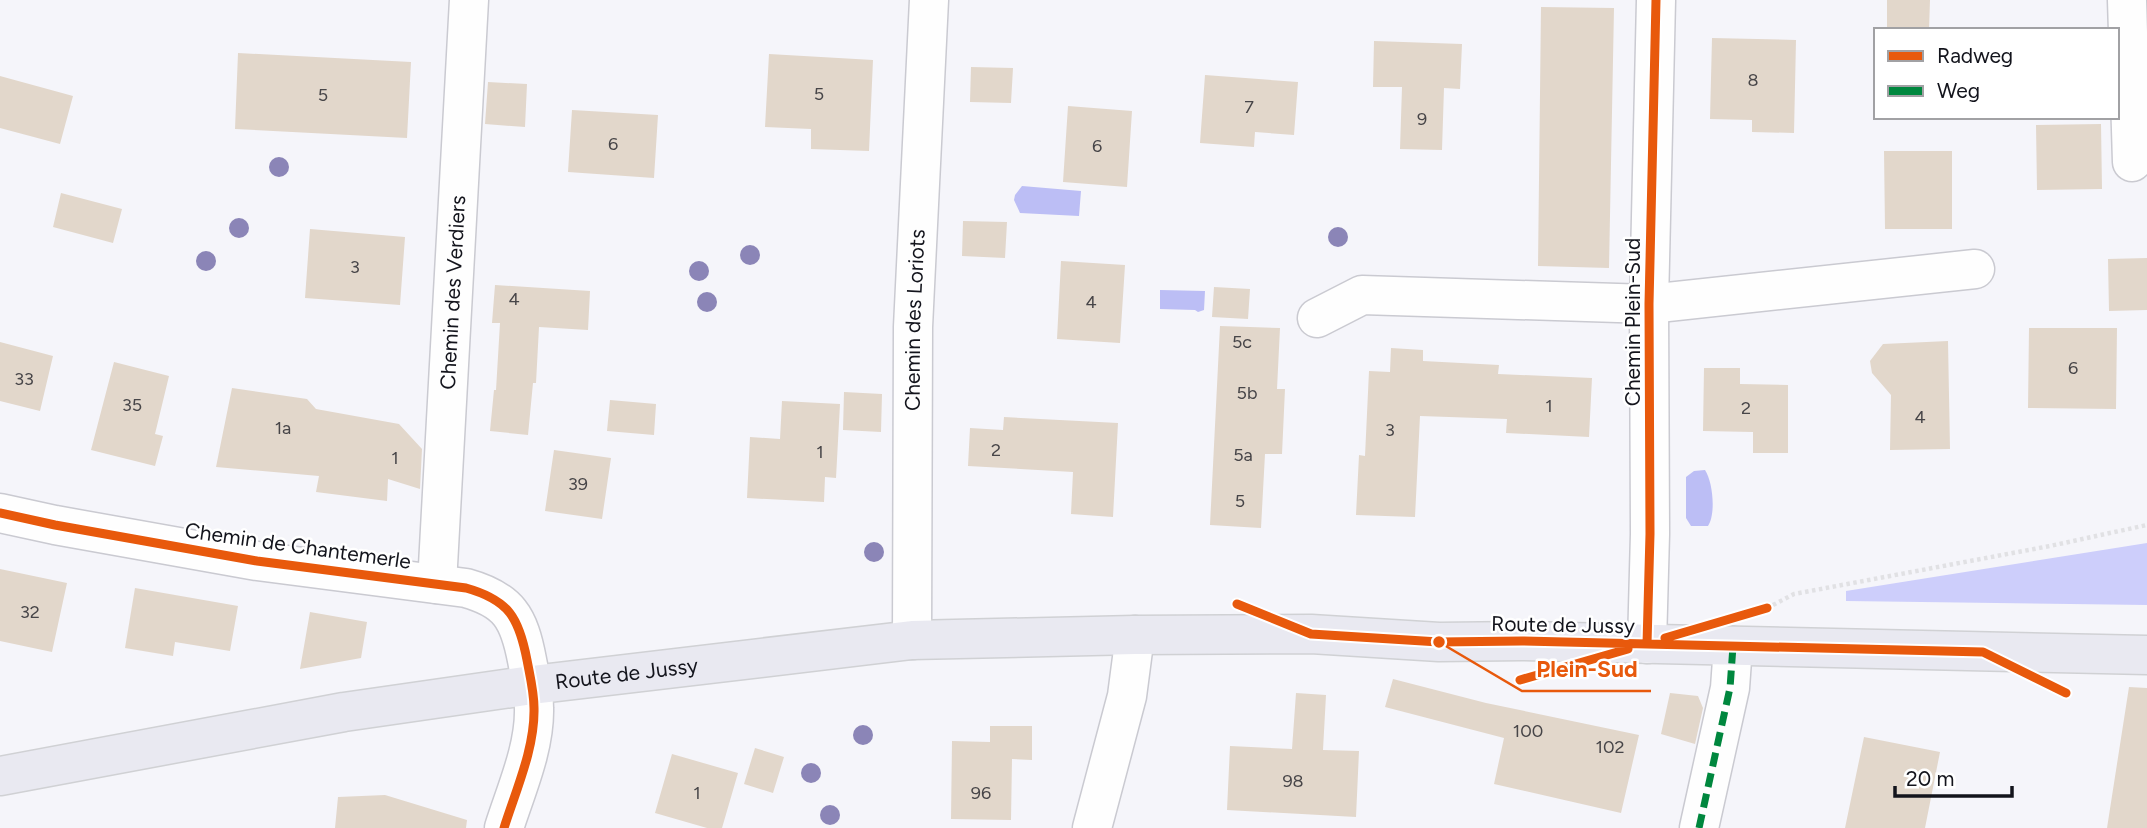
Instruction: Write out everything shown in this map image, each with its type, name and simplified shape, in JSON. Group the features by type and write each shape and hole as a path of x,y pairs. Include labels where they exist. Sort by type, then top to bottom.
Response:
{"main road":[{"name":"Route de Jussy","path":"0,776 330,715 532,685 912,640 1311,634 1439,642 1522,640 2147,655"}],"street":[{"name":"Chemin des Verdiers","path":"437,584 469,0"},
{"name":"Chemin des Loriots","path":"912,640 913,327 929,0"},
{"name":"Chemin Plein-Sud","path":"1647,644 1650,534 1649,304 1656,0"},
{"path":"2127,0 2132,162"},
{"path":"1317,318 1362,295 1649,304 1975,269"},
{"name":"Chemin de Chantemerle","path":"0,513 257,561 437,584 488,594 505,607 522,634 534,709 531,738 504,828"},
{"path":"1092,828 1127,696 1135,635"},
{"path":"1699,828 1730,688 1733,646"}],"path":[{"path":"1767,608 1794,594 2050,546 2147,524"}],"shaded area":[{"path":"1022,186 1081,191 1079,216 1020,213 1014,200"},
{"path":"1160,290 1205,291 1204,310 1198,312 1160,309"},
{"path":"1705,470 1710,482 1712,514 1708,526 1691,526 1686,518 1686,477 1694,471"},
{"path":"2147,543 2147,605 1846,601 1846,591"}],"building":[{"path":"1887,0 1930,0 1929,28 1887,28"},
{"path":"1541,7 1614,8 1609,268 1538,266"},
{"path":"1712,38 1796,40 1794,133 1752,132 1752,120 1710,119"},
{"path":"1374,41 1462,44 1460,89 1444,88 1442,150 1400,149 1402,87 1373,87"},
{"path":"238,53 411,62 407,138 235,129"},
{"path":"769,54 873,60 869,151 811,149 811,129 765,127"},
{"path":"971,67 1013,68 1011,103 970,102"},
{"path":"1205,75 1298,82 1294,135 1255,132 1254,147 1200,143"},
{"path":"0,76 73,96 60,144 0,128"},
{"path":"488,82 527,84 525,127 485,124"},
{"path":"1068,106 1132,111 1127,187 1063,182"},
{"path":"572,110 658,115 654,178 568,172"},
{"path":"2101,124 2102,189 2037,190 2036,125"},
{"path":"1884,151 1952,151 1952,229 1885,229"},
{"path":"61,193 122,209 113,243 53,227"},
{"path":"963,221 1007,222 1005,258 962,256"},
{"path":"310,229 405,237 400,305 305,298"},
{"path":"2147,258 2147,310 2109,311 2108,259"},
{"path":"1061,261 1125,265 1120,343 1057,339"},
{"path":"495,285 590,291 588,330 539,327 536,383 533,383 528,435 490,431 496,390 500,323 492,323"},
{"path":"1214,287 1250,289 1248,319 1212,317"},
{"path":"1220,326 1280,328 1277,389 1285,389 1282,454 1265,454 1261,528 1210,525"},
{"path":"2029,328 2117,328 2116,409 2028,408"},
{"path":"1948,341 1950,449 1890,450 1891,395 1872,373 1870,361 1883,344"},
{"path":"0,342 53,356 40,411 0,401"},
{"path":"1391,348 1423,350 1423,361 1499,365 1498,374 1592,378 1589,437 1506,433 1507,419 1420,416 1415,517 1356,515 1359,455 1365,456 1369,371 1390,372"},
{"path":"114,362 169,376 155,434 163,436 155,466 91,450"},
{"path":"1704,368 1740,368 1740,384 1788,385 1788,453 1753,453 1753,432 1703,431"},
{"path":"232,388 307,399 316,409 399,424 422,449 420,489 388,479 387,501 316,492 319,476 216,467"},
{"path":"844,392 882,394 881,432 843,430"},
{"path":"610,400 656,404 654,435 607,431"},
{"path":"782,401 840,404 836,478 825,477 824,502 747,498 750,437 780,439"},
{"path":"1004,417 1118,423 1113,517 1071,514 1073,472 968,466 970,428 1003,430"},
{"path":"554,450 611,458 602,519 545,511"},
{"path":"0,569 67,583 52,652 0,641"},
{"path":"135,588 238,606 230,651 175,642 173,656 125,648"},
{"path":"310,612 367,622 361,658 300,669"},
{"path":"1393,679 1486,703 1639,735 1621,813 1494,784 1504,738 1385,707"},
{"path":"2129,687 2147,688 2147,828 2107,828"},
{"path":"1296,693 1326,695 1323,750 1359,751 1356,817 1227,810 1230,746 1292,749"},
{"path":"1670,693 1698,696 1703,708 1695,744 1661,734"},
{"path":"990,726 1032,726 1032,760 1012,759 1011,820 951,819 952,741 990,742"},
{"path":"1864,737 1940,752 1925,828 1845,828"},
{"path":"755,748 784,757 773,793 744,784"},
{"path":"672,754 738,773 722,828 707,828 655,813"},
{"path":"385,795 467,820 466,828 335,828 338,797"}],"marked path":[{"path":"1699,828 1730,688 1733,646"}],"cycle path":[{"path":"1647,644 1650,534 1649,304 1656,0"},
{"path":"0,513 257,561 466,588 493,598 516,622 527,660 534,702 528,754 504,828"},
{"path":"1237,604 1311,634 1439,642 1522,641 1983,652 2066,693"},
{"path":"1665,638 1767,608"},
{"path":"1520,680 1628,649"}],"place":[{"name":"Plein-Sud","path":"1439,642"}]}
